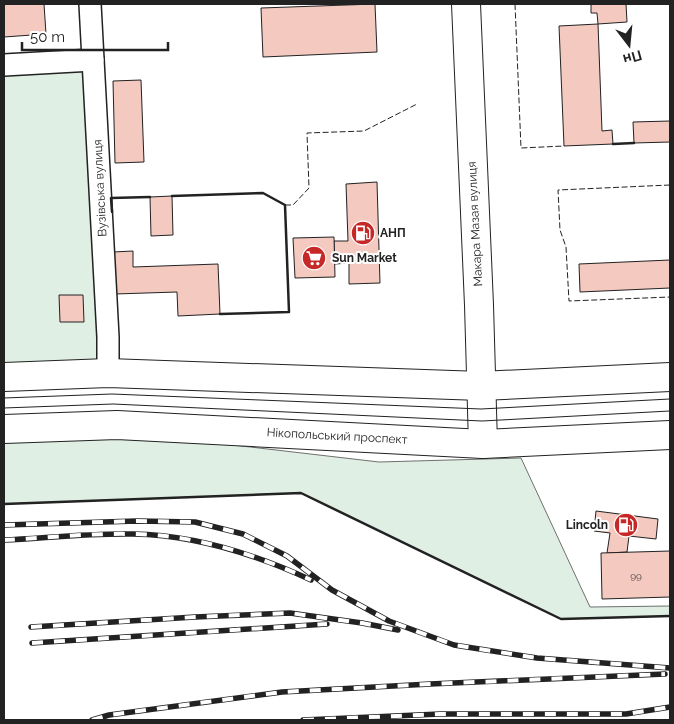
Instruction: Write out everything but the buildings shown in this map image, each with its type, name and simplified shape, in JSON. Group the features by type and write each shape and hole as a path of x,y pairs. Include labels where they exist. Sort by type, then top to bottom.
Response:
{"main road":[{"name":"Макара Мазая вулиця","path":"466,4 483,444"},
{"path":"4,376 108,373 480,386 670,378"},
{"name":"Нікопольський проспект","path":"4,429 117,425 483,444 670,435"}],"street":[{"name":"Вузівська вулиця","path":"90,4 108,337 108,373"},
{"path":"4,65 93,60"}],"green space":[{"path":"86,67 101,365 4,368 4,72"},
{"path":"113,431 379,462 521,458 590,607 670,606 670,616 561,619 301,493 4,504 4,436"}],"tram line":[{"path":"4,398 112,394 481,409 670,399"},
{"path":"4,408 113,404 482,421 670,411"}],"railway":[{"path":"4,525 137,521 195,522 243,534 287,556 332,590 389,621 454,645 537,658 670,668"},
{"path":"4,540 84,535 156,535 202,542 246,554 311,580"},
{"path":"31,627 290,613 398,630"},
{"path":"32,643 327,624"},
{"path":"92,720 109,715 282,692 665,674"},
{"path":"303,720 440,714 626,714 670,707"}],"fence":[{"path":"515,4 521,148 564,146"},
{"path":"285,205 293,205 309,188 307,133 364,131 417,104"},
{"path":"670,185 558,190 560,230 566,247 569,301 670,297"}],"wall":[{"path":"613,144 634,143"},
{"path":"172,196 263,193 285,205 289,312 220,314"},
{"path":"112,212 111,198 150,197"},
{"path":"4,504 301,493 561,619 670,616"}],"place":[{"name":"АНП","path":"363,233"},
{"name":"Sun Market","path":"314,258"},
{"name":"Lincoln","path":"626,525"}]}
